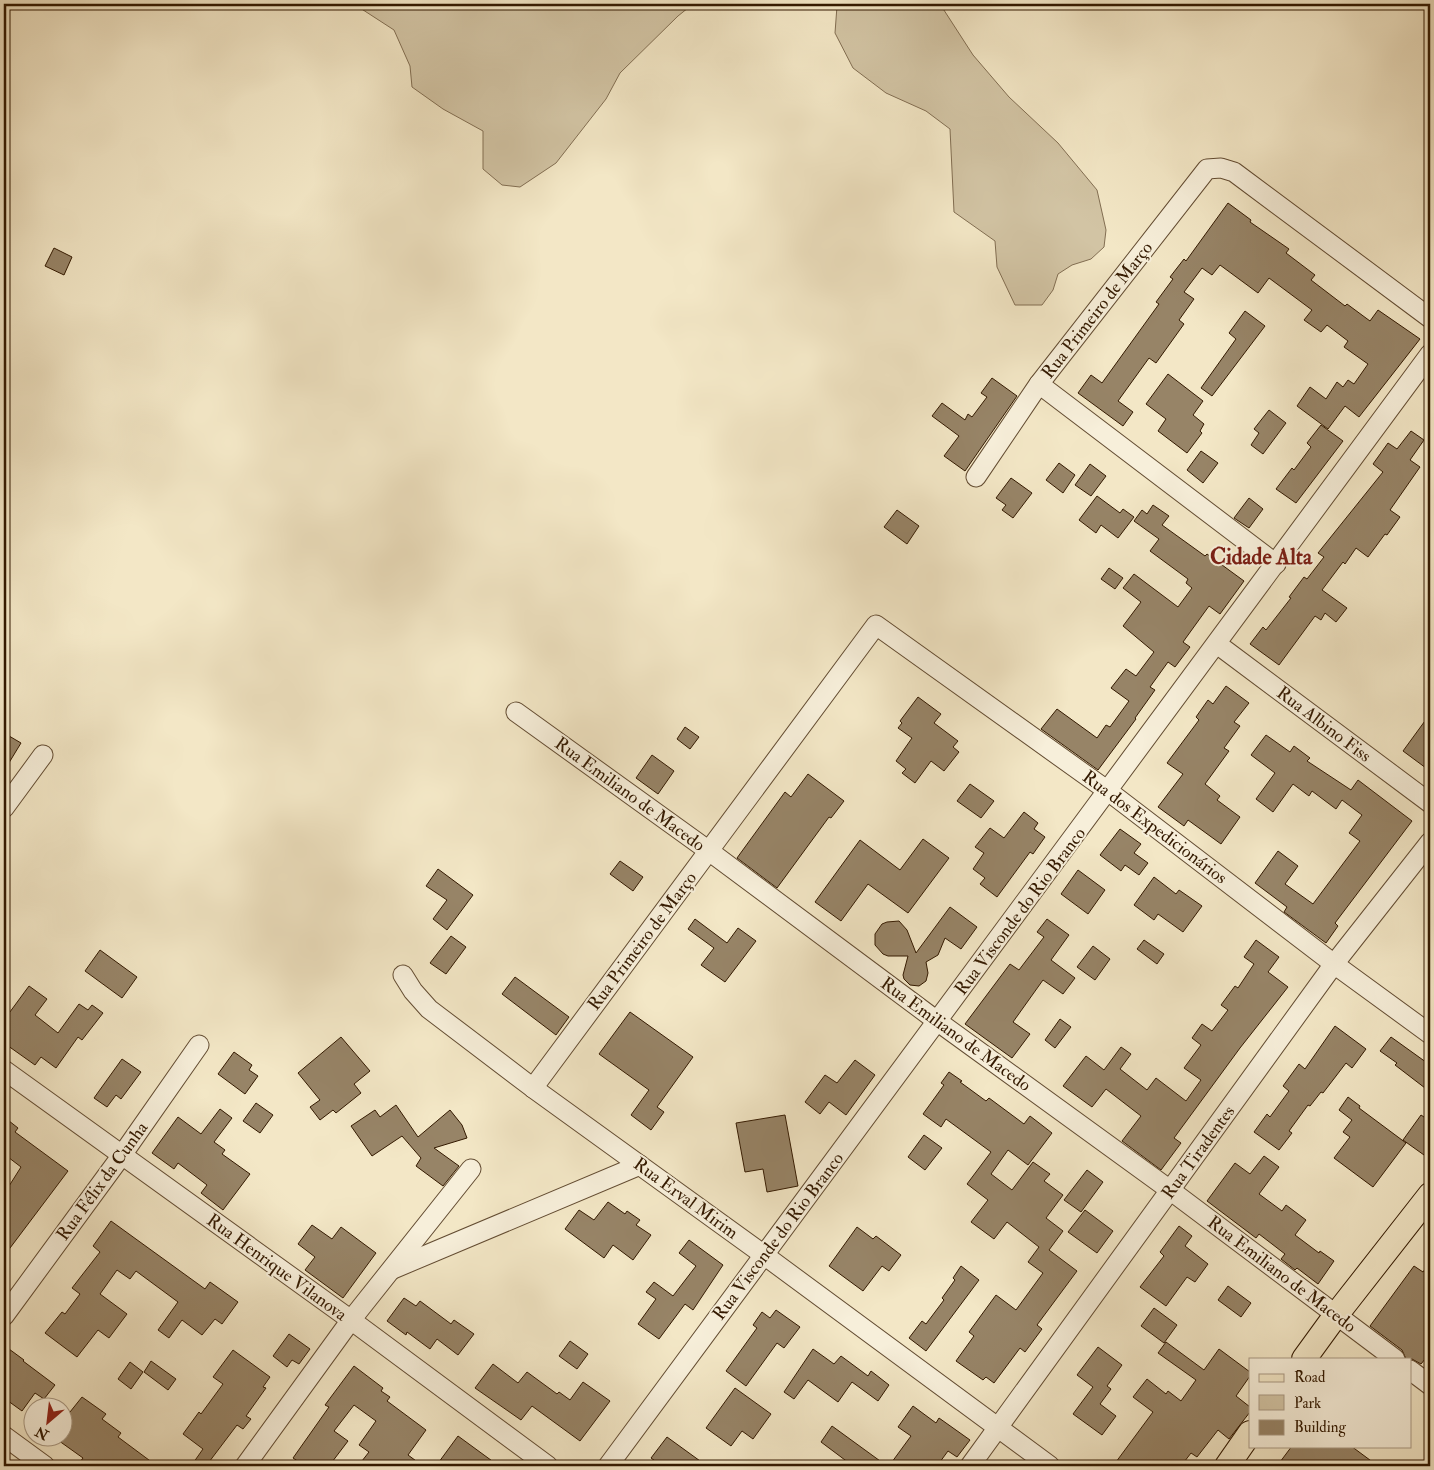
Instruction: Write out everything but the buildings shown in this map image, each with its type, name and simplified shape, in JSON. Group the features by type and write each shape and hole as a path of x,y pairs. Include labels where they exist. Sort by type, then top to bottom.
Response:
{"main road":[{"path":"1305,1358 1430,1195"},
{"path":"1227,1466 1249,1434"}],"street":[{"name":"Rua Primeiro de Março","path":"976,477 1039,384 1207,169 1221,168 1234,172 1430,318"},
{"name":"Rua Visconde do Rio Branco","path":"608,1466 1430,354"},
{"path":"1039,384 1276,564"},
{"name":"Rua Primeiro de Março","path":"534,1088 876,625"},
{"name":"Rua dos Expedicionários","path":"876,625 1108,791 1334,964 1430,1034"},
{"name":"Rua Albino Fiss","path":"1217,644 1430,803"},
{"name":"Rua Emiliano de Macedo","path":"516,712 709,851 937,1022 1170,1190 1393,1358"},
{"path":"4,808 43,755"},
{"name":"Rua Tiradentes","path":"970,1466 998,1430 1334,964 1430,842"},
{"name":"Rua Erval Mirim","path":"403,975 428,1009 764,1255 998,1430 1050,1466"},
{"name":"Rua Félix da Cunha","path":"4,1316 122,1155 199,1045"},
{"name":"Rua Henrique Vilanova","path":"4,1070 351,1320 548,1466"},
{"path":"391,1270 640,1165"},
{"path":"245,1466 351,1320 471,1169"},
{"path":"1412,1372 1430,1385"},
{"path":"4,1436 45,1466"}],"green space":[{"path":"325,4 693,4 678,16 620,73 606,99 556,163 520,187 502,185 483,169 483,131 443,109 412,87 410,66 394,30 357,6"},
{"path":"834,4 940,4 973,55 1009,97 1058,143 1097,190 1106,230 1104,247 1091,259 1072,265 1058,274 1053,290 1042,305 1015,305 997,267 995,241 954,212 950,129 926,111 886,93 853,68 835,33 837,6"}],"district":[{"name":"Cidade Alta","path":"1261,556"}]}
